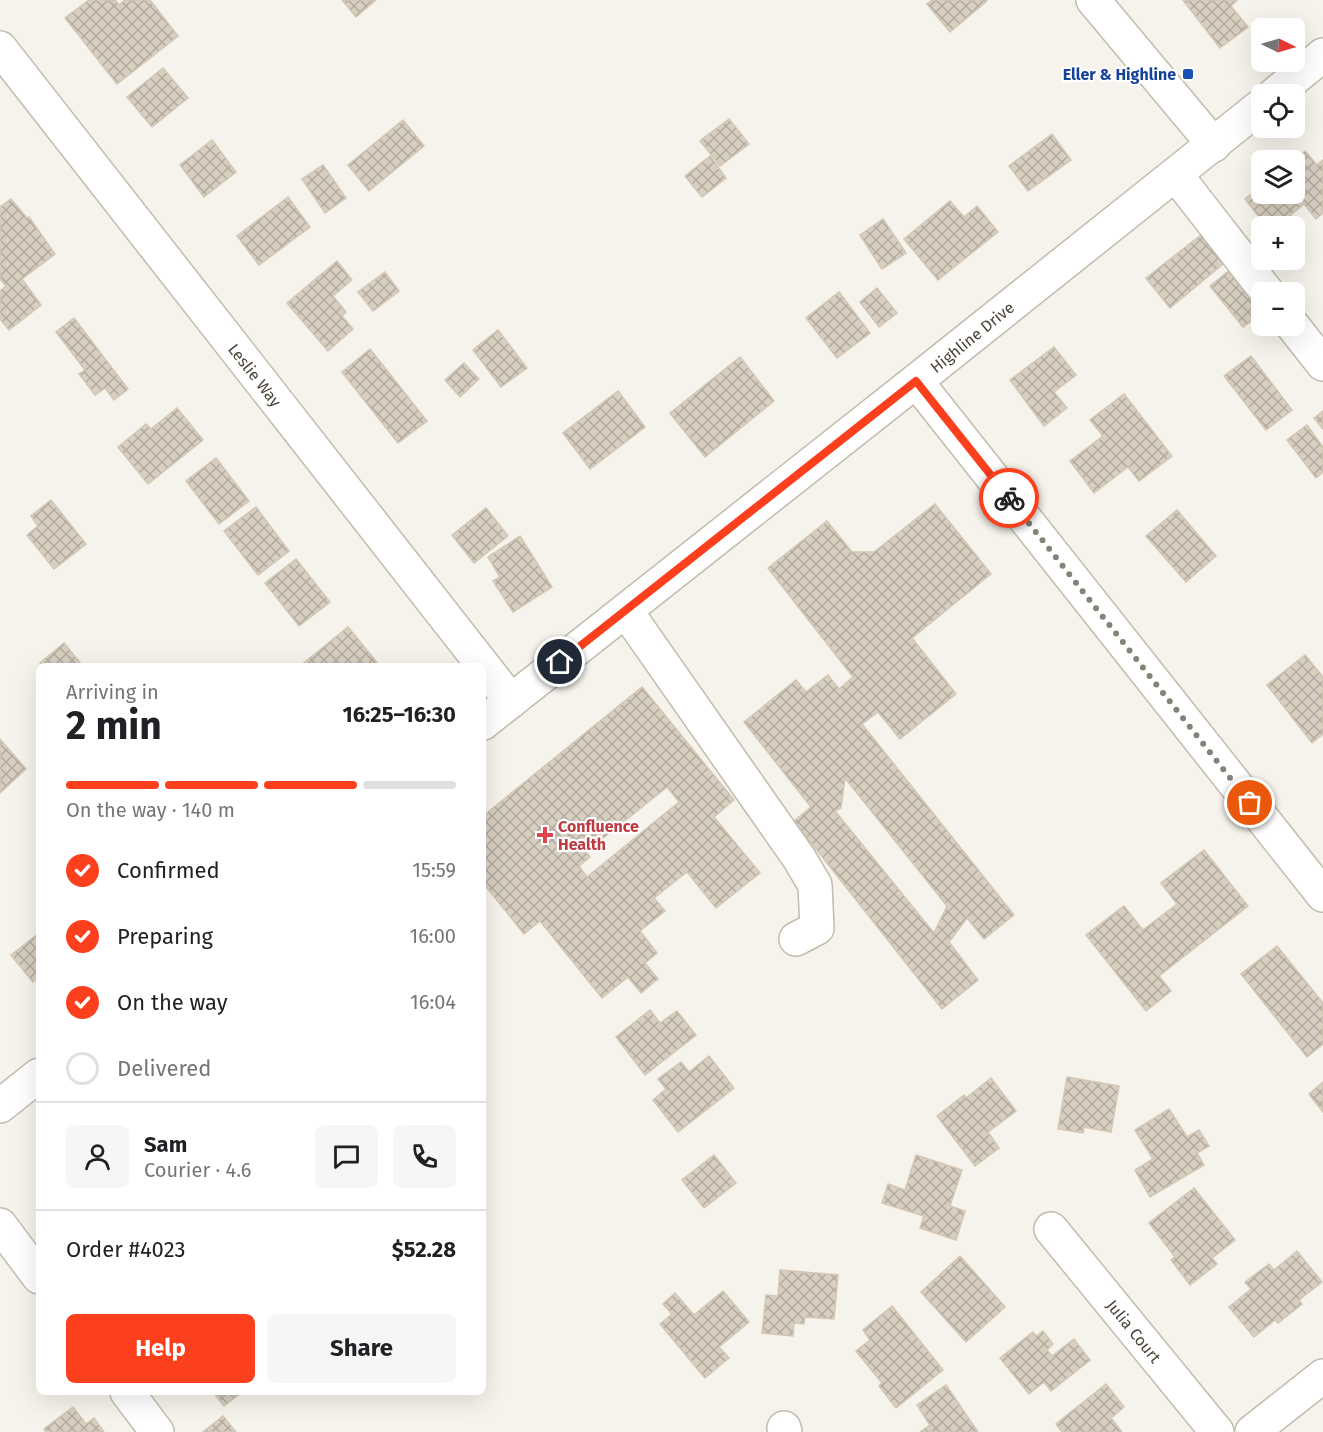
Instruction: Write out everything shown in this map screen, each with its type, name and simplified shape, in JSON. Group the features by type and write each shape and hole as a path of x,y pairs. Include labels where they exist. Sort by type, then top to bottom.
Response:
{"street":[{"path":"1093,0 1214,144"},
{"name":"Leslie Way","path":"0,48 482,663"},
{"path":"1287,84 1323,55"},
{"name":"Highline Drive","path":"486,721 1251,114"},
{"path":"1176,175 1260,282"},
{"path":"1301,336 1323,364"},
{"path":"916,381 1323,895"},
{"path":"626,611 799,858 815,885 817,928 796,939"},
{"name":"Leslie Way","path":"486,668 511,700"},
{"path":"0,1106 36,1077"},
{"path":"0,1225 36,1273"},
{"name":"Julia Court","path":"1051,1229 1217,1432"},
{"path":"1252,1432 1323,1376"},
{"path":"129,1395 158,1432"}],"building":[{"path":"89,0 115,0 119,5 125,0 150,0 178,36 117,84 65,18"},
{"path":"342,0 376,0 356,17"},
{"path":"932,0 987,1 950,32 927,4"},
{"path":"1183,0 1237,0 1231,6 1248,27 1220,48"},
{"path":"163,68 188,98 152,127 127,97"},
{"path":"729,119 749,144 720,166 700,141"},
{"path":"403,120 424,146 369,191 348,165"},
{"path":"1052,134 1071,160 1028,191 1009,166"},
{"path":"212,140 236,172 204,197 180,165"},
{"path":"1305,151 1317,165 1323,160 1323,213 1316,219 1304,204"},
{"path":"710,156 726,178 702,197 685,176"},
{"path":"323,165 346,198 325,213 302,179"},
{"path":"1251,194 1251,204 1304,204 1290,216 1258,216 1245,199"},
{"path":"288,197 310,227 259,265 237,236"},
{"path":"11,199 27,218 29,217 55,254 22,279 41,305 9,330 0,319 0,291 6,286 0,279 0,207"},
{"path":"950,201 964,217 977,206 998,232 938,280 904,239"},
{"path":"883,219 906,253 882,269 860,235"},
{"path":"1206,231 1228,260 1170,308 1146,278"},
{"path":"337,261 352,280 333,296 346,312 342,316 353,329 328,351 287,303"},
{"path":"1232,268 1251,291 1251,321 1243,327 1210,286"},
{"path":"385,272 399,291 373,311 358,292"},
{"path":"877,288 897,313 879,327 860,302"},
{"path":"839,292 870,333 837,358 806,318"},
{"path":"74,318 128,389 114,400 105,388 95,395 79,374 85,370 56,332"},
{"path":"498,330 527,368 501,387 473,350"},
{"path":"1054,347 1076,375 1054,392 1067,408 1044,426 1010,380"},
{"path":"370,349 427,421 398,443 342,372"},
{"path":"1251,356 1292,410 1266,430 1224,376"},
{"path":"740,357 774,401 705,457 670,413"},
{"path":"464,363 479,379 460,397 445,380"},
{"path":"618,391 645,427 590,469 563,433"},
{"path":"1124,394 1172,456 1139,481 1128,467 1094,493 1070,461 1103,436 1090,420"},
{"path":"177,408 203,440 148,484 118,447 146,424 151,429"},
{"path":"1323,411 1323,429 1314,418"},
{"path":"1307,425 1323,447 1323,472 1316,478 1287,440"},
{"path":"216,458 249,501 219,524 186,481"},
{"path":"51,500 86,544 54,569 27,535 38,526 31,516"},
{"path":"935,504 991,574 912,638 956,694 900,739 878,712 862,724 1014,915 984,939 967,918 949,942 978,980 942,1009 794,821 811,807 744,722 796,680 806,692 828,675 839,689 853,677 768,568 827,521 852,552 874,552","holes":["845,778 947,906 934,933 835,811 841,808"]},
{"path":"256,507 289,551 258,575 224,531"},
{"path":"486,508 508,536 474,563 452,535"},
{"path":"1177,510 1216,556 1186,582 1146,536"},
{"path":"520,536 552,587 513,612 493,581 500,577 488,557"},
{"path":"296,559 330,602 299,626 265,583"},
{"path":"348,627 378,663 304,663"},
{"path":"64,643 80,663 40,663"},
{"path":"1305,655 1323,677 1323,734 1312,743 1267,685"},
{"name":"Confluence Health","path":"642,687 734,800 714,817 760,873 716,908 687,872 654,898 665,911 640,931 657,953 645,963 658,979 641,993 628,977 602,998 540,921 524,934 486,887 486,814","holes":["667,787 679,802 587,877 579,866 590,857 586,852"]},
{"path":"0,739 26,769 0,793"},
{"path":"1204,850 1248,906 1159,976 1171,991 1146,1011 1086,935 1124,906 1143,930 1177,904 1161,883"},
{"path":"36,935 36,980 33,982 11,955"},
{"path":"1277,946 1323,1003 1323,1044 1307,1057 1241,974"},
{"path":"650,1010 660,1023 677,1011 696,1035 645,1075 616,1037"},
{"path":"709,1056 734,1088 678,1132 653,1100 666,1089 658,1079 681,1062 689,1072"},
{"path":"1067,1077 1119,1086 1111,1132 1084,1127 1083,1133 1058,1129"},
{"path":"991,1078 1016,1111 988,1132 999,1148 975,1166 937,1116 964,1095 966,1098"},
{"path":"1323,1082 1323,1112 1309,1094"},
{"path":"1169,1109 1187,1137 1199,1130 1209,1146 1197,1153 1204,1165 1150,1197 1135,1170 1153,1159 1135,1130"},
{"path":"714,1155 736,1183 704,1208 682,1180"},
{"path":"916,1155 962,1170 950,1206 965,1211 956,1240 920,1228 924,1216 882,1203 888,1184 905,1190"},
{"path":"1194,1188 1235,1240 1212,1258 1217,1264 1190,1285 1171,1260 1175,1257 1149,1223"},
{"path":"1297,1251 1322,1282 1299,1300 1302,1304 1278,1323 1275,1320 1254,1337 1229,1307 1251,1289 1245,1282 1269,1264 1274,1270"},
{"path":"960,1256 1005,1307 966,1342 921,1292"},
{"path":"780,1270 838,1275 834,1319 805,1317 804,1324 794,1323 793,1336 762,1333 766,1295 778,1296"},
{"path":"723,1291 749,1322 719,1347 729,1358 705,1378 660,1324 672,1314 663,1304 675,1293 694,1315"},
{"path":"892,1306 943,1370 896,1408 879,1386 882,1383 856,1351 870,1340 863,1330"},
{"path":"1043,1331 1053,1344 1047,1350 1052,1356 1074,1339 1090,1360 1051,1391 1044,1382 1029,1394 1000,1358 1033,1332 1036,1336"},
{"path":"1106,1384 1124,1407 1111,1418 1122,1432 1062,1432 1056,1424"},
{"path":"946,1385 978,1432 920,1432 930,1425 917,1405"},
{"path":"215,1395 238,1395 224,1406"},
{"path":"73,1407 86,1424 94,1418 104,1432 46,1432 44,1429"},
{"path":"223,1416 236,1432 203,1432"}],"way so far":[{"path":"1009,498 1250,803"}],"place":[{"name":"Eller & Highline","path":"1188,74"},
{"name":"Confluence Health","path":"545,835"}],"route":[{"path":"560,662 916,381 1009,498"}]}
